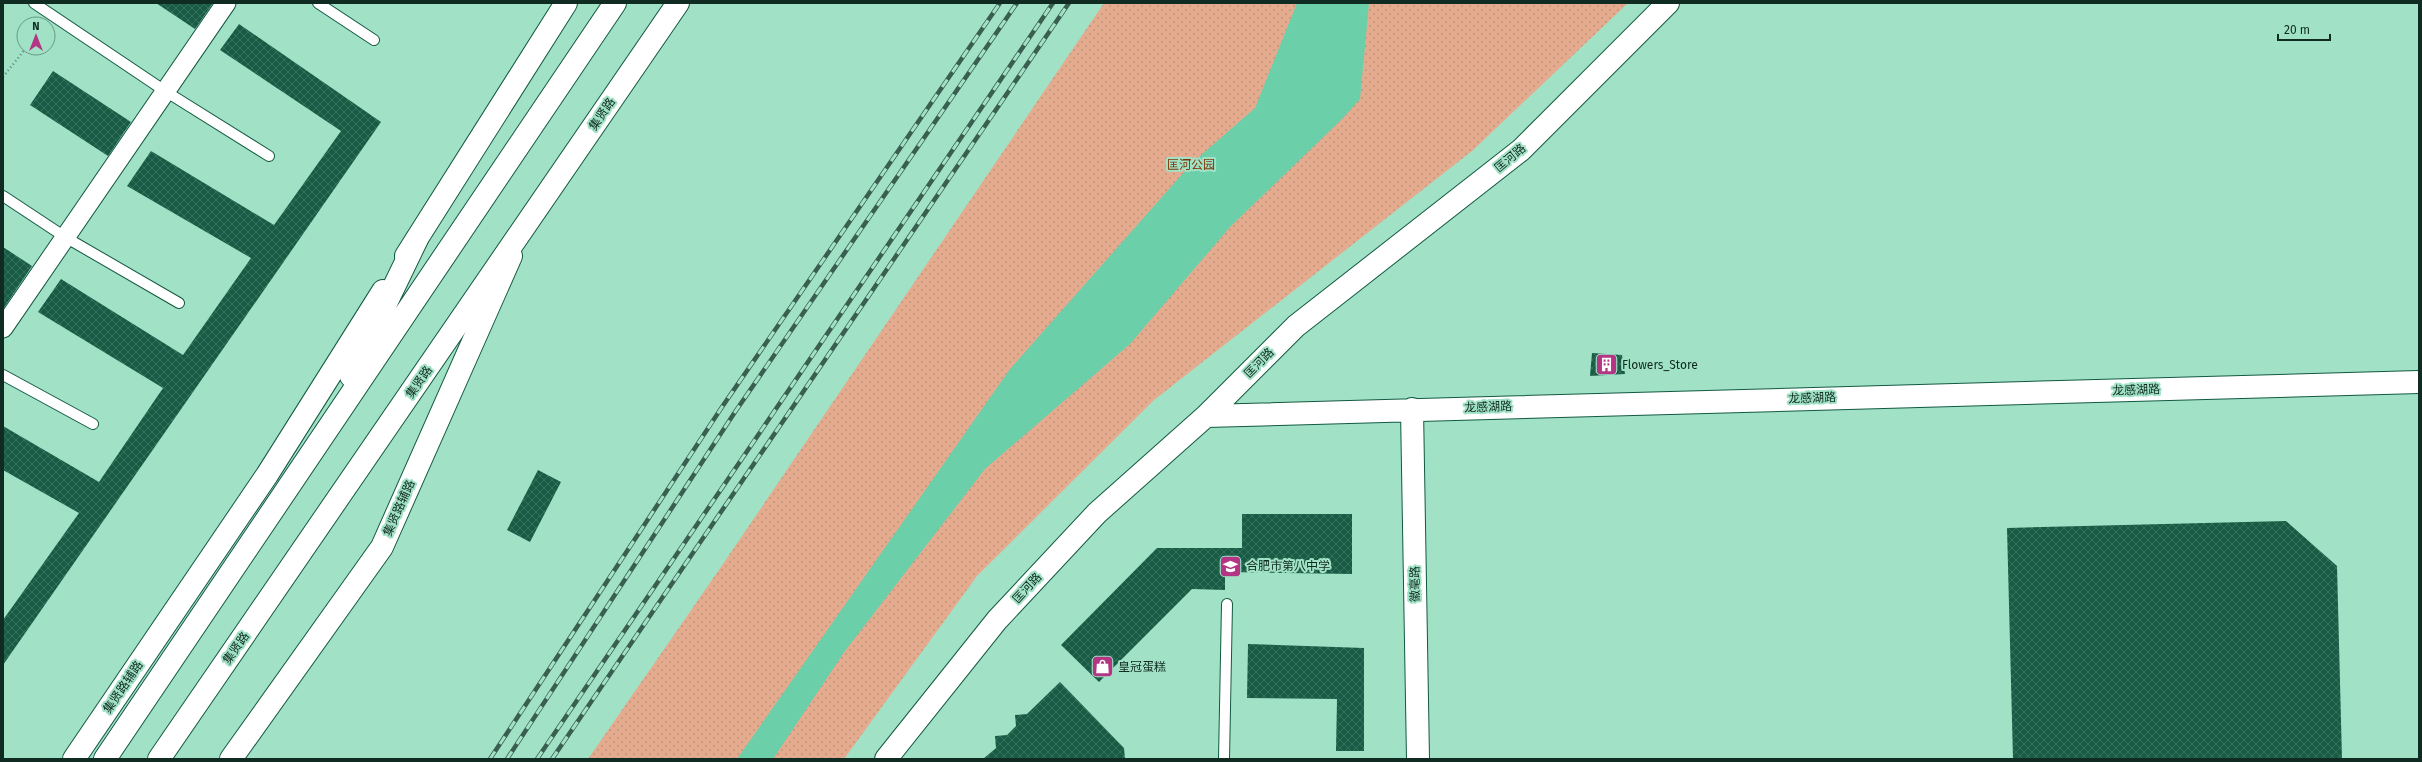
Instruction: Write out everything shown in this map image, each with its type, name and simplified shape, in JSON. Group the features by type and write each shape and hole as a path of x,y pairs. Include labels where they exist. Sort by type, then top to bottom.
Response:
{"main road":[{"path":"318,444 417,239 566,3"},
{"path":"105,759 615,3"},
{"name":"集贤路","path":"159,759 678,3"},
{"name":"匡河路","path":"886,759 997,620 1097,513 1206,416 1296,326 1520,150 1668,3"},
{"name":"集贤路辅路","path":"231,759 382,547 522,231"},
{"name":"集贤路辅路","path":"74,759 267,475 417,239"},
{"name":"龙感湖路","path":"1206,416 1412,409 2419,382"},
{"name":"徽毫路","path":"1412,409 1418,759"}],"street":[{"path":"3,328 226,3"}],"lane":[{"path":"34,3 165,92 269,156"},
{"path":"318,3 374,40"},
{"path":"3,196 65,237 179,303"},
{"path":"3,375 93,424"},
{"path":"1224,759 1227,604"}],"path":[{"path":"3,77 20,56"}],"green space":[{"name":"匡河公园","path":"1104,3 1628,3 1472,151 1154,400 977,576 844,759 588,759 723,564"}],"shaded area":[{"path":"1297,3 1369,3 1360,99 1343,118 1230,227 1130,344 985,469 845,651 773,759 737,759 1010,369 1192,163 1255,108"}],"building":[{"path":"156,3 213,3 195,29"},
{"path":"239,24 381,122 3,665 3,620 79,513 3,470 3,426 99,482 163,388 38,312 61,279 183,355 251,258 127,186 151,151 274,225 341,131 220,50"},
{"path":"53,71 131,122 108,156 30,105"},
{"path":"3,247 32,266 3,309"},
{"name":"Flowers_Store","path":"1592,353 1622,355 1625,374 1590,376"},
{"path":"538,470 561,482 530,542 507,530"},
{"path":"1242,514 1352,514 1352,574 1225,572 1225,590 1192,589 1099,682 1061,645 1157,548 1242,548"},
{"path":"2286,521 2337,566 2342,759 2013,759 2007,528"},
{"path":"1248,644 1364,648 1364,751 1336,751 1337,699 1247,698"},
{"path":"1060,682 1124,748 1125,759 983,759 996,748 995,736 1007,735 1016,726 1015,715 1027,714"}],"railway":[{"path":"490,759 722,407 1000,3"},
{"path":"507,759 735,412 1017,3"},
{"path":"537,759 1053,3"},
{"path":"552,759 1069,3"}],"place":[{"name":"Flowers_Store","path":"1607,365"},
{"name":"合肥市第八中学","path":"1231,566"},
{"name":"皇冠蛋糕","path":"1102,667"}]}
